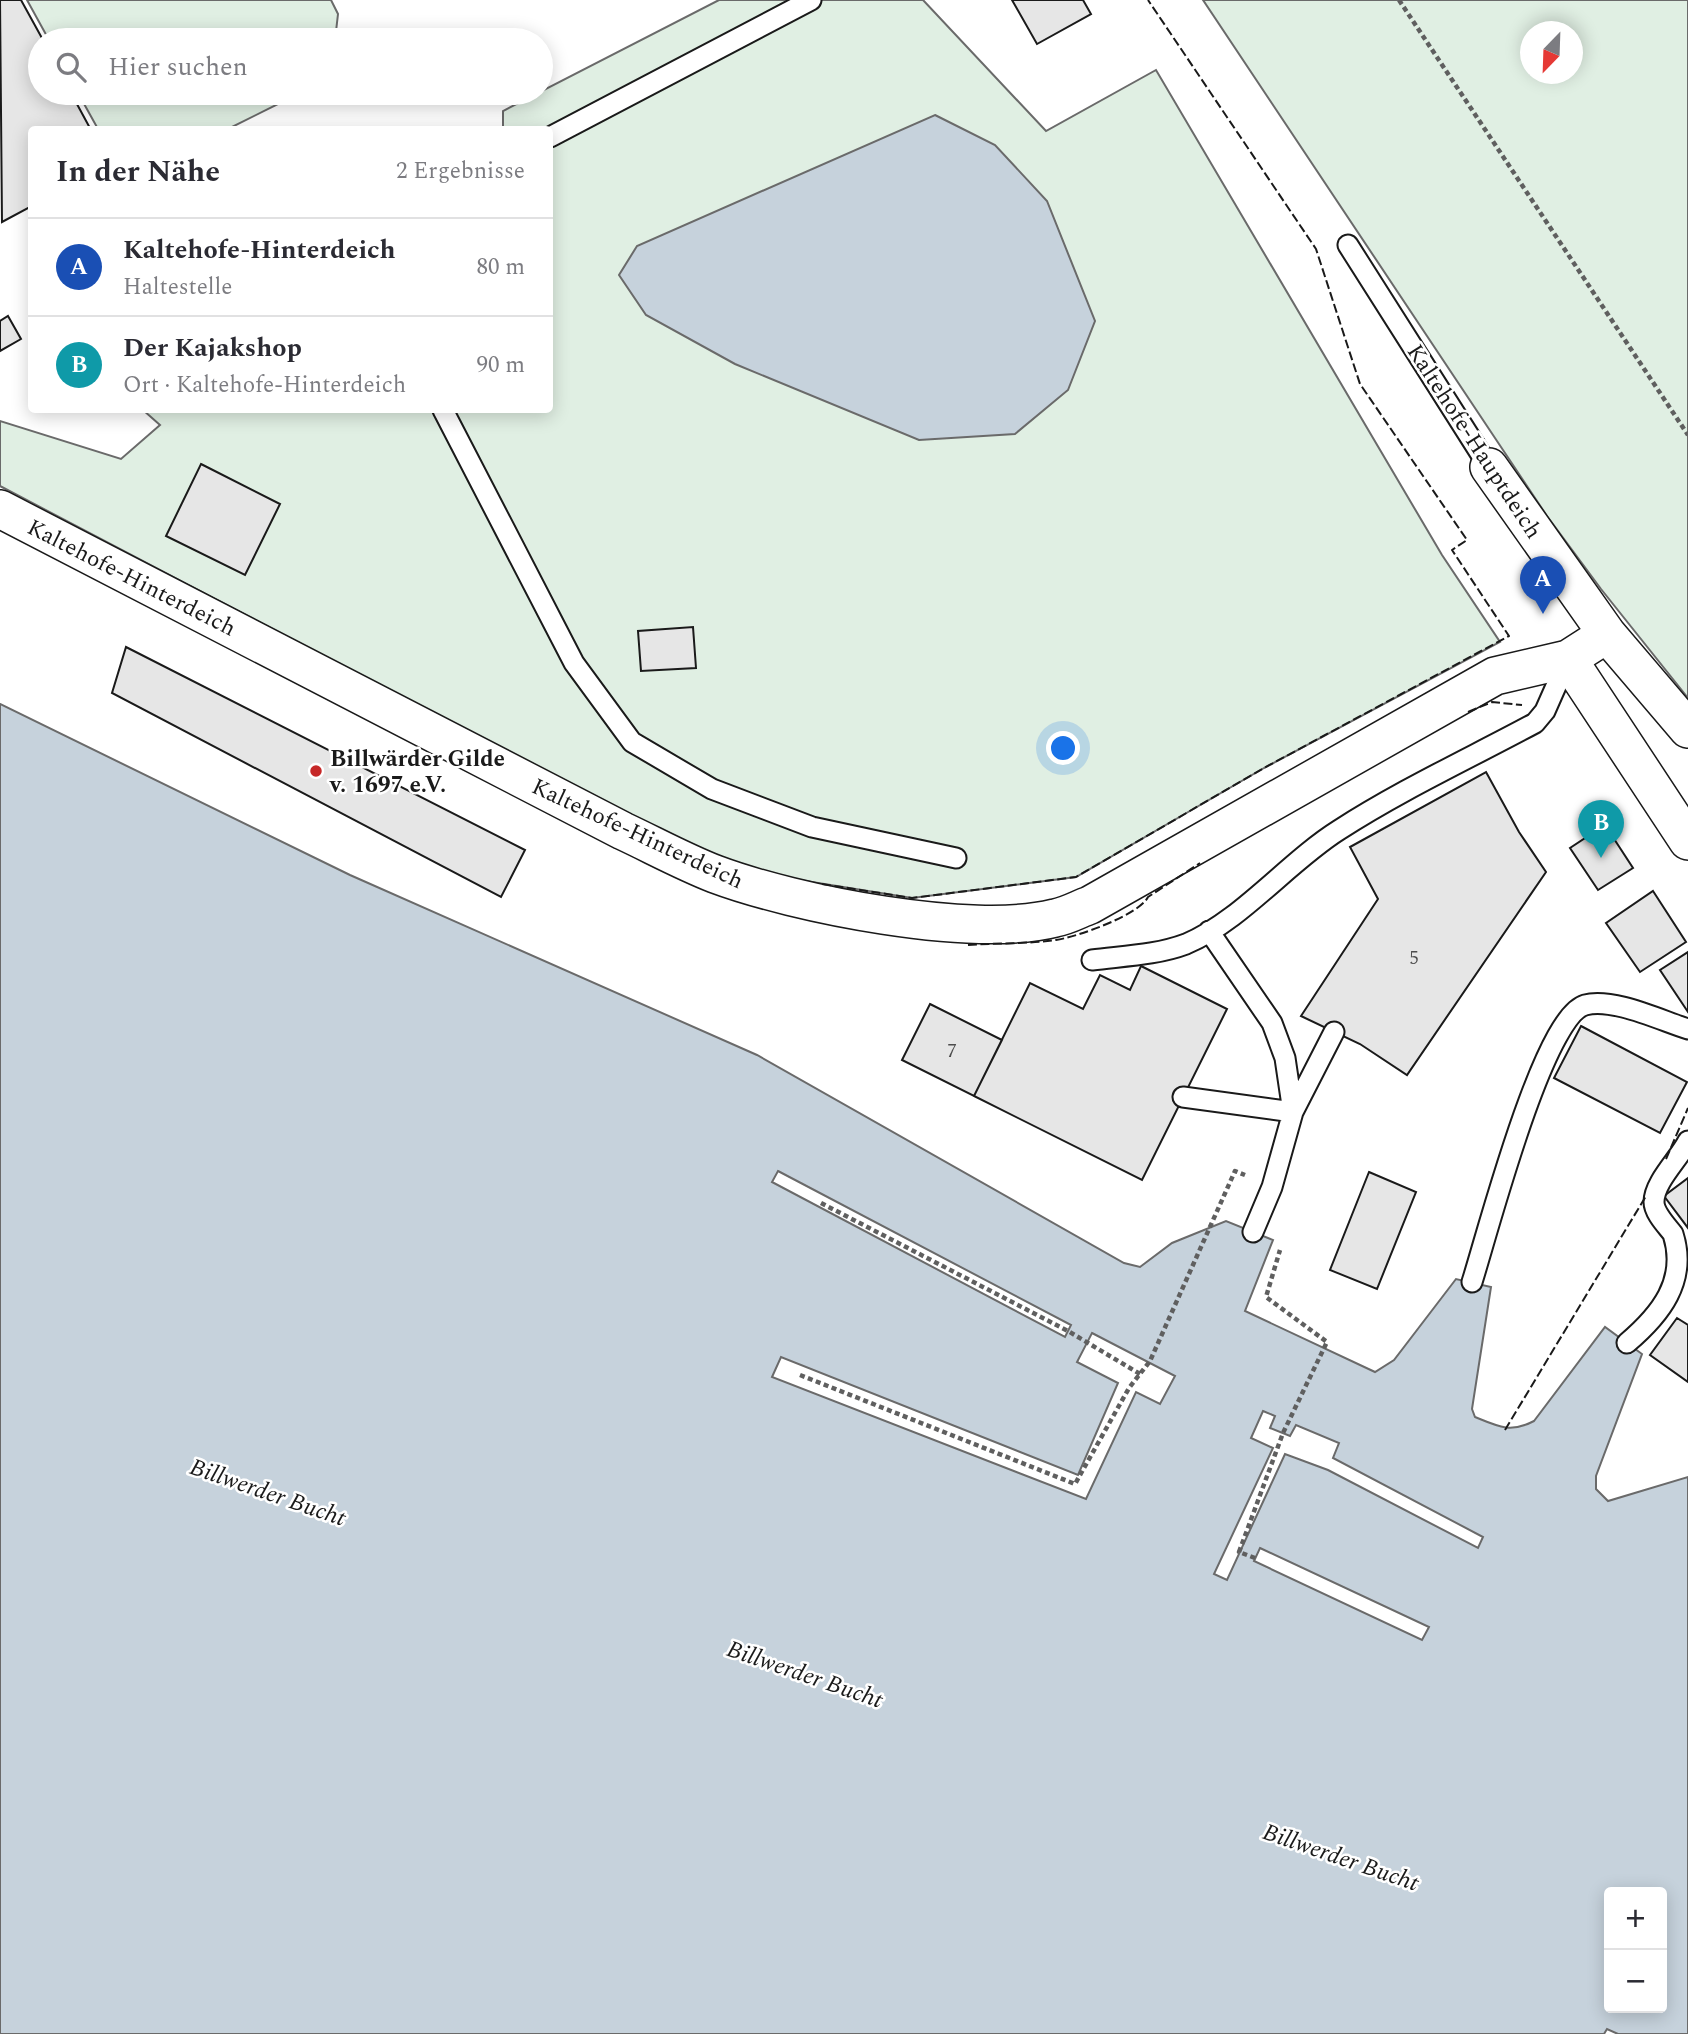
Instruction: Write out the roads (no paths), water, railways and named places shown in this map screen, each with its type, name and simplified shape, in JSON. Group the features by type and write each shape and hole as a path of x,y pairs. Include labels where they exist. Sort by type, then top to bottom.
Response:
{"street":[{"name":"Kaltehofe-Hauptdeich","path":"1489,467 1607,634 1688,729"},
{"name":"Kaltehofe-Hinterdeich","path":"0,509 623,831 714,873 769,892 920,919 1018,922 1055,918 1090,905 1495,676 1568,659 1607,634"},
{"path":"1568,659 1688,841"}],"lane":[{"path":"553,135 811,0"},
{"name":"Kaltehofe-Hauptdeich","path":"1348,245 1489,467"},
{"path":"445,413 574,663 632,742 712,789 813,827 956,858"},
{"path":"1092,960 1161,951 1186,943 1209,930 1287,867 1339,830 1535,723 1545,710 1568,659"},
{"path":"1209,930 1272,1023 1285,1058 1293,1112"},
{"path":"1472,1282 1528,1102 1552,1043 1569,1016 1584,1005 1605,1004 1688,1029"},
{"path":"1253,1232 1272,1187 1293,1112 1334,1032"},
{"path":"1183,1097 1293,1112"},
{"path":"1626,1343 1665,1310 1682,1287 1685,1265 1678,1241 1654,1201 1662,1181 1688,1141"}],"water":[{"path":"935,115 995,145 1047,201 1095,321 1068,390 1015,434 919,440 735,364 646,315 619,275 637,246"},
{"name":"Billwerder Bucht","path":"0,704 350,875 757,1055 1124,1263 1140,1267 1172,1243 1226,1221 1273,1240 1245,1311 1375,1372 1394,1360 1456,1279 1491,1287 1472,1409 1475,1417 1491,1424 1512,1428 1534,1421 1605,1327 1642,1354 1596,1476 1596,1489 1608,1501 1688,1477 1688,2034 1618,2034 1607,2029 1604,2034 0,2034"}],"place":[{"name":"Kaltehofe-Hinterdeich","path":"1543,614"},
{"name":"Billwärder Gilde v. 1697 e.V.","path":"316,771"},
{"name":"Der Kajakshop","path":"1601,858"}]}
